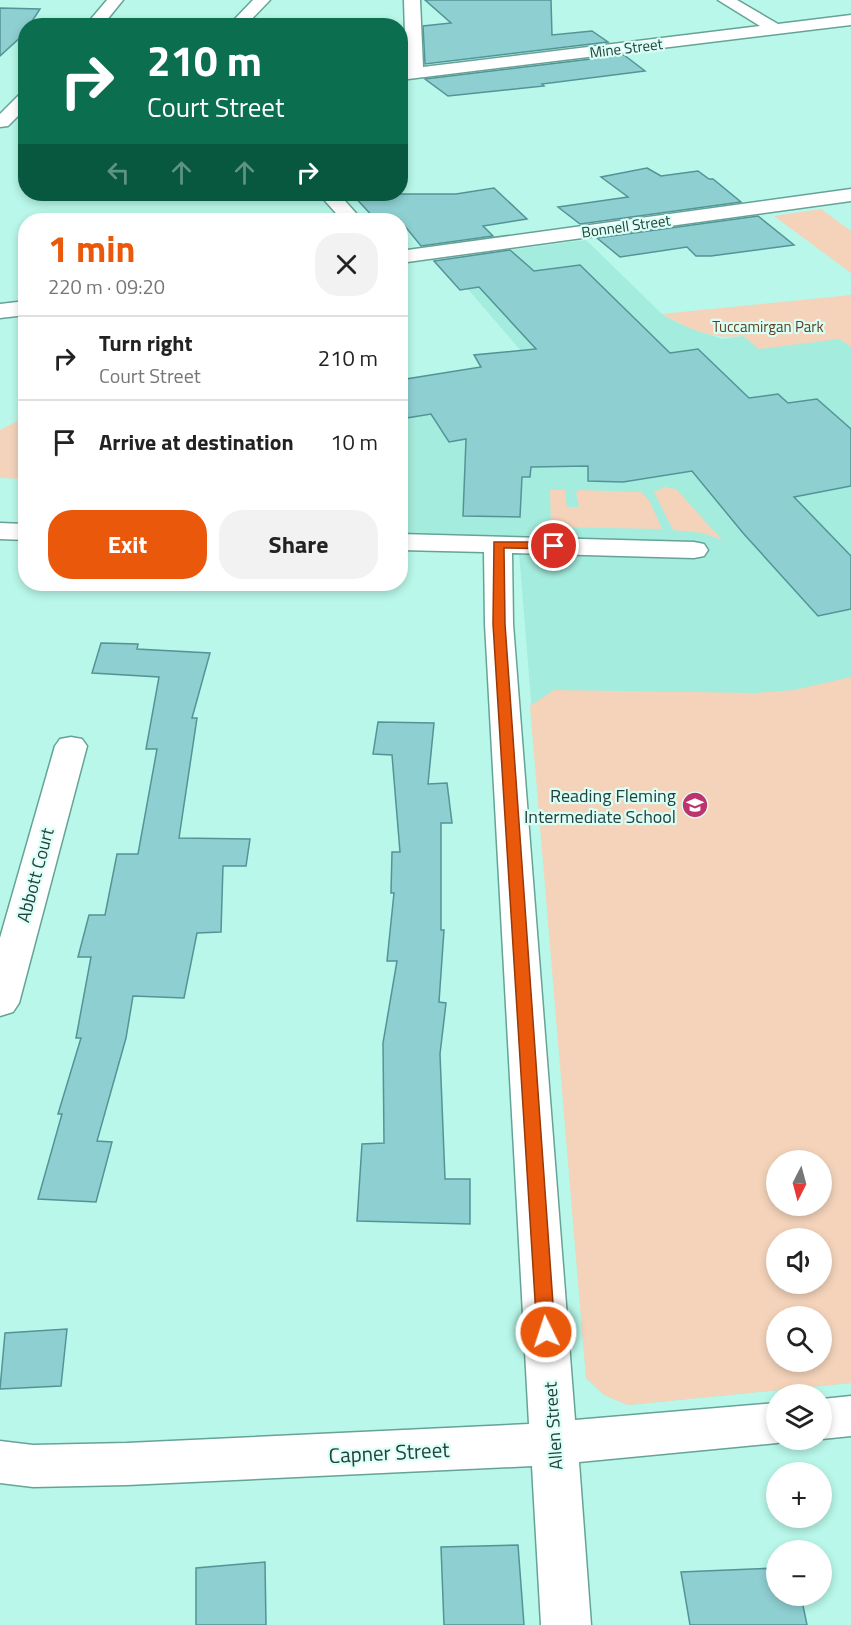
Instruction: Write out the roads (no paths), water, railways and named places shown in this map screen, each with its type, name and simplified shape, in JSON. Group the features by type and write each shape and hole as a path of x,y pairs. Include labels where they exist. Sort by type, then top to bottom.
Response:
{"street":[{"path":"100,18 115,0"},
{"path":"244,18 262,0"},
{"path":"408,74 412,0"},
{"path":"710,0 756,32"},
{"path":"726,0 777,30"},
{"name":"Mine Street","path":"408,74 851,20"},
{"path":"1,123 18,106"},
{"path":"1,123 18,121"},
{"name":"Bonnell Street","path":"408,256 851,195"},
{"path":"335,201 346,213"},
{"path":"0,311 18,309"},
{"path":"0,531 18,532"},
{"path":"408,542 694,550"},
{"name":"Allen Street","path":"498,544 499,624 566,1625"},
{"name":"Abbott Court","path":"0,1004 71,746"},
{"path":"832,1418 851,1416"},
{"name":"Capner Street","path":"0,1462 33,1466 127,1464 554,1444 766,1424"}],"place":[{"name":"Reading Fleming Intermediate School","path":"695,805"}],"park label":[{"name":"Tuccamirgan Park","path":"768,326"}]}
